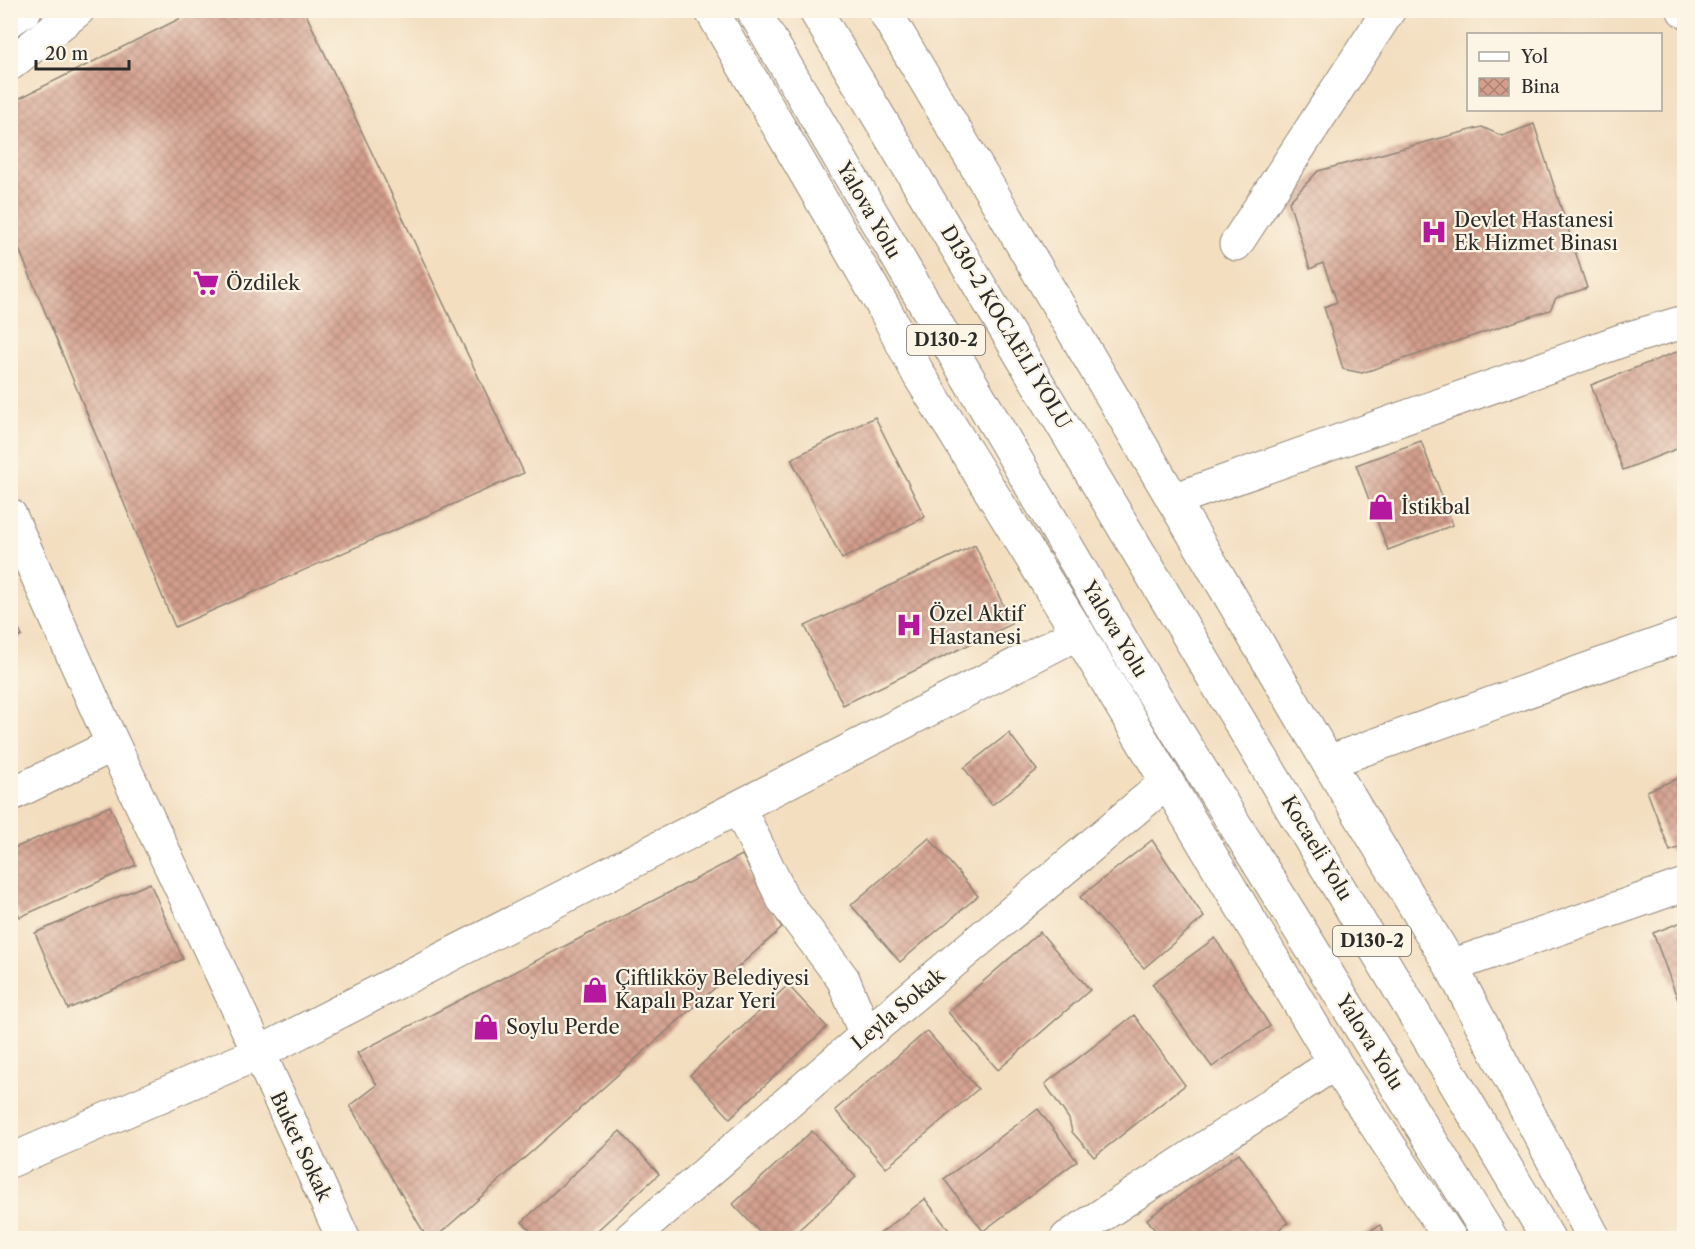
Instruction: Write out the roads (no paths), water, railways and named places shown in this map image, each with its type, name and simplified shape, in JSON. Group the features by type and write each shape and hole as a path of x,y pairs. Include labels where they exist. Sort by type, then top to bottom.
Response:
{"main road":[{"path":"10,21 25,10"},
{"path":"10,64 78,10"},
{"path":"711,10 878,298 919,375 1078,633 1335,1063 1450,1239"},
{"name":"Yalova Yolu","path":"753,10 1139,670 1491,1239"},
{"name":"D130-2 KOCAELİ YOLU","path":"815,10 1195,644"},
{"path":"884,10 1451,966 1594,1239"},
{"path":"1236,244 1389,10"},
{"path":"1173,500 1626,339 1684,321"},
{"name":"Buket Sokak","path":"10,515 113,745 343,1239"},
{"path":"10,1161 258,1053 1078,633"},
{"path":"1328,762 1684,635"},
{"name":"Kocaeli̇ Yolu","path":"1195,644 1548,1239"},
{"path":"10,795 113,745"},
{"name":"Leyla Sokak","path":"631,1239 866,1035 1167,782"},
{"path":"739,808 783,899 843,979 866,1035"},
{"path":"1451,966 1684,885"},
{"path":"1067,1239 1335,1063"}],"place":[{"name":"Devlet Hastanesi Ek Hizmet Binası","path":"1434,232"},
{"name":"Özdilek","path":"206,283"},
{"name":"İstikbal","path":"1381,507"},
{"name":"Özel Aktif Hastanesi","path":"909,625"},
{"name":"Çiftlikköy Belediyesi Kapalı Pazar Yeri","path":"595,990"},
{"name":"Soylu Perde","path":"486,1027"}]}
